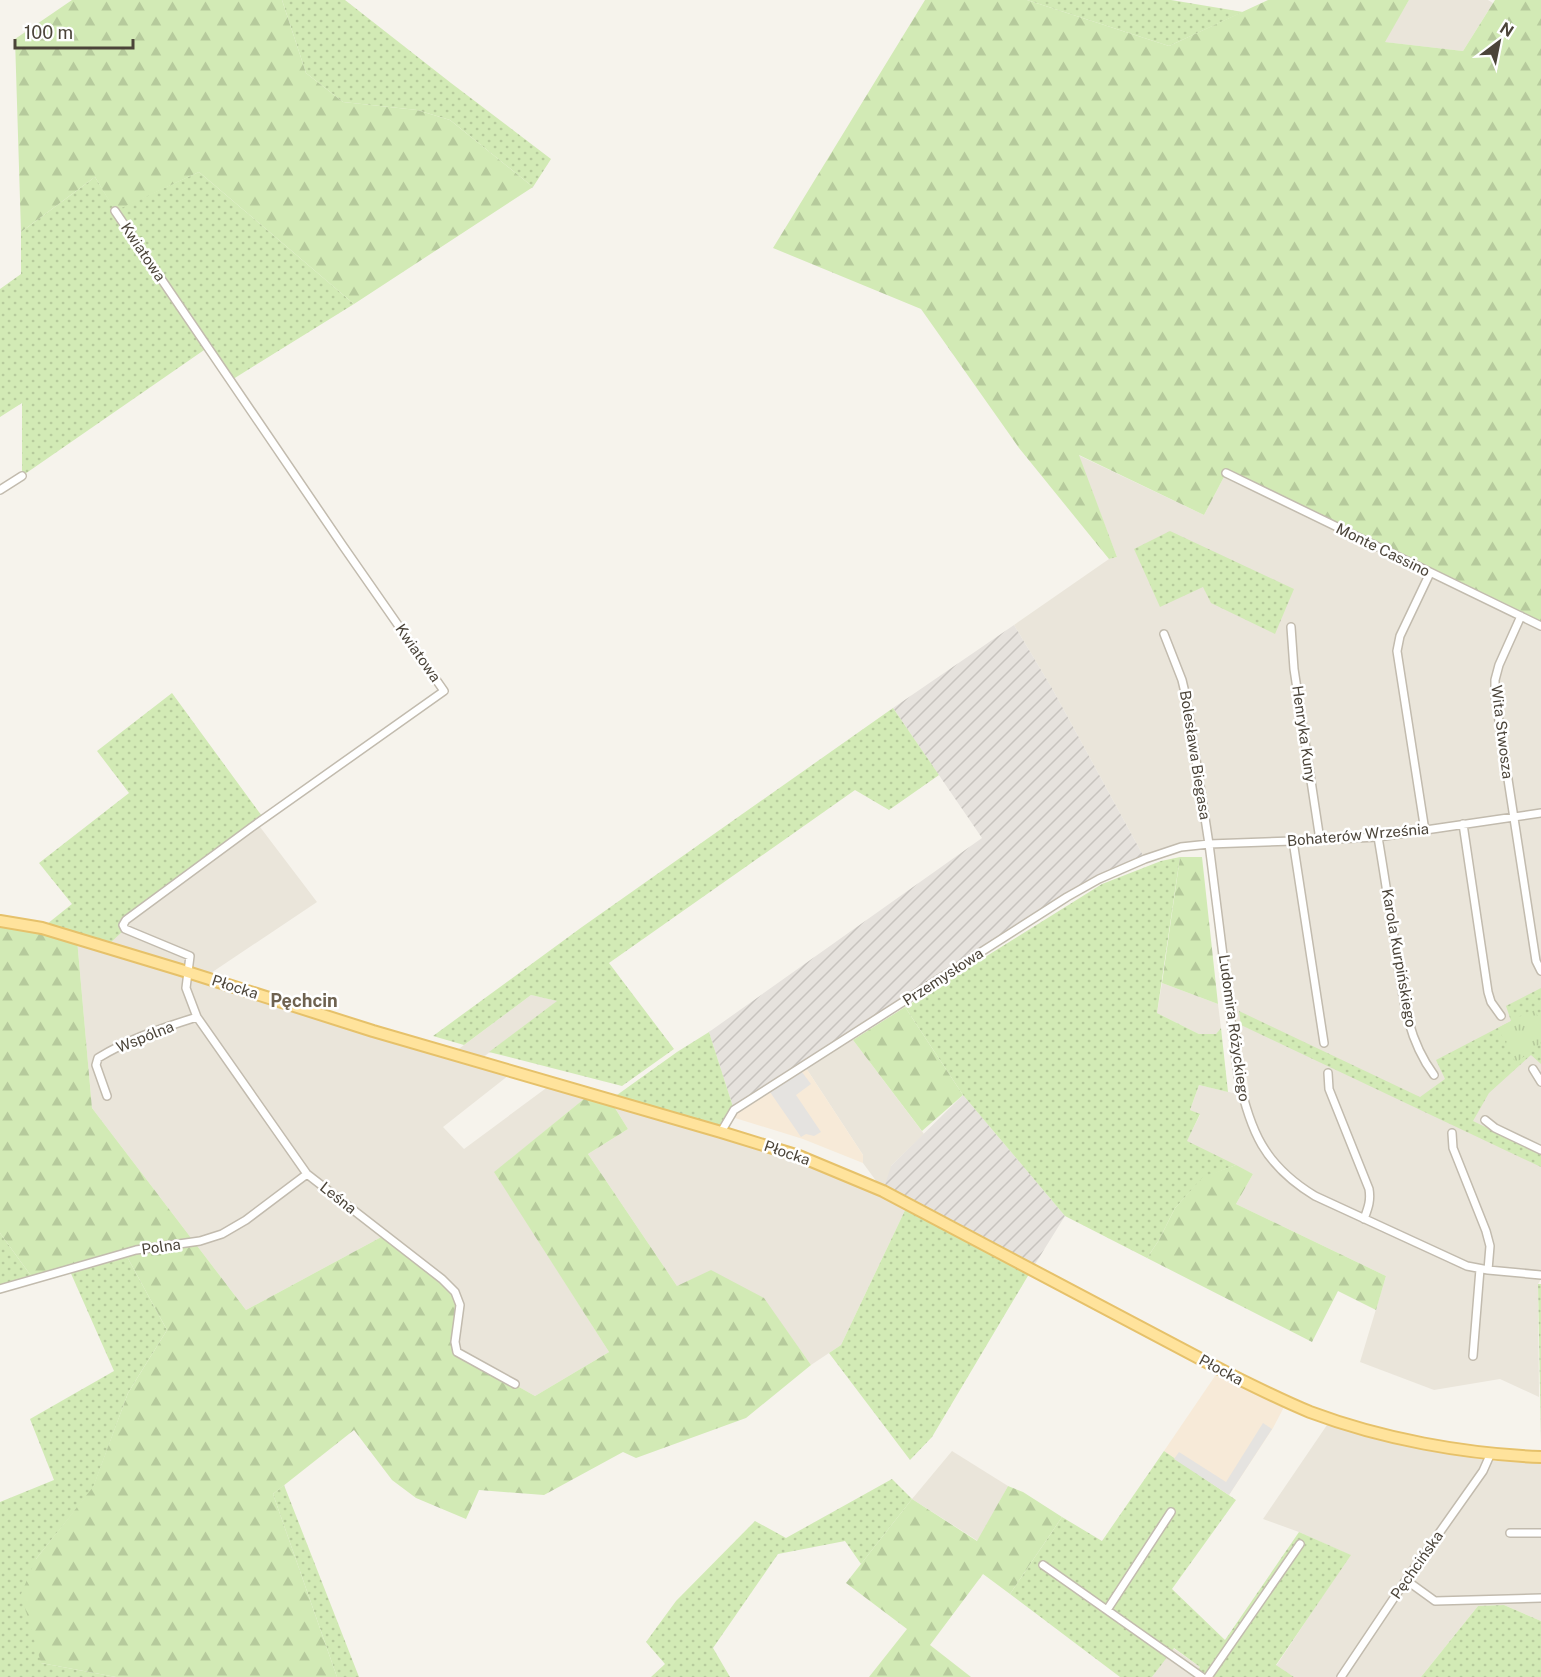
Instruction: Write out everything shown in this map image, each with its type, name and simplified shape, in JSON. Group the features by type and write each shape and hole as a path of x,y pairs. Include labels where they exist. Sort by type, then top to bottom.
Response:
{"main road":[{"name":"Płocka","path":"0,921 42,928 373,1031 800,1156 883,1191 1230,1375 1280,1399 1338,1422 1424,1443 1491,1453 1541,1457"}],"street":[{"name":"Kwiatowa","path":"115,211 444,691 252,827 126,920 123,925 125,929 190,956 188,972"},
{"name":"Monte Cassino","path":"1226,473 1541,626"},
{"path":"0,490 22,476"},
{"path":"1425,831 1397,651 1400,636 1430,573"},
{"name":"Wita Stwosza","path":"1521,616 1499,665 1495,680 1495,695 1536,961 1541,971"},
{"name":"Henryka Kuny","path":"1291,627 1294,669 1320,840"},
{"name":"Bolesława Biegasa","path":"1164,634 1182,680 1187,700 1209,844"},
{"name":"Bohaterów Września","path":"1181,847 1378,837 1541,813"},
{"path":"1463,824 1488,992 1491,1002 1501,1017"},
{"name":"Karola Kurpińskiego","path":"1378,837 1404,1005 1423,1060 1434,1075"},
{"path":"1293,842 1324,1043"},
{"name":"Ludomira Różyckiego","path":"1209,844 1238,1075 1245,1108 1255,1132 1280,1171 1315,1196 1454,1261 1484,1269 1541,1275"},
{"name":"Przemysłowa","path":"721,1131 734,1110 1067,897 1099,879 1145,859 1181,847"},
{"name":"Leśna","path":"188,972 186,988 197,1017 307,1174 442,1279 454,1292 460,1305 455,1341 457,1352 515,1384"},
{"name":"Wspólna","path":"107,1096 96,1065 98,1058 154,1030 197,1017"},
{"path":"1533,1069 1541,1082"},
{"path":"1328,1073 1329,1089 1369,1189 1369,1206 1364,1219"},
{"path":"1485,1120 1495,1128 1541,1150"},
{"path":"1452,1133 1453,1148 1486,1230 1490,1246 1484,1269 1473,1356"},
{"name":"Polna","path":"0,1289 136,1250 200,1241 222,1234 246,1220 307,1174"},
{"name":"Pęchcińska","path":"1341,1677 1483,1471 1491,1453"},
{"path":"1107,1610 1171,1512"},
{"path":"1510,1533 1541,1533"},
{"path":"1208,1677 1300,1544"},
{"path":"1044,1565 1202,1677"},
{"path":"1406,1580 1435,1601 1541,1598"}],"shaded area":[{"path":"1409,0 1488,0 1493,3 1463,51 1384,42"},
{"path":"1078,455 1204,515 1226,473 1541,625 1539,1397 1500,1379 1434,1390 1360,1362 1386,1276 1236,1204 1253,1174 1186,1142 1200,1115 1190,1110 1199,1085 1233,1093 1249,1091 1208,844 1145,859 1053,690 1014,625 1109,559 1117,557"},
{"path":"1014,625 1053,690 1145,859 1099,879 734,1110 709,1032 982,838 893,708"},
{"path":"257,823 317,902 205,977 452,1054 531,995 558,1001 478,1061 513,1072 443,1127 464,1149 553,1083 590,1094 495,1172 609,1352 535,1396 457,1352 385,1235 246,1310 92,1108 77,939 123,925"},
{"path":"1162,983 1218,1004 1221,1028 1216,1034 1199,1034 1157,1013"},
{"path":"850,1036 924,1134 891,1166 908,1204 841,1345 811,1365 763,1298 677,1286 588,1154 628,1129 610,1100 721,1132 882,1189 863,1163 863,1155 804,1065"},
{"path":"804,1065 863,1155 863,1163 803,1139 735,1118 734,1110"},
{"path":"802,1072 811,1084 796,1095 821,1132 814,1136 806,1134 801,1137 770,1092"},
{"path":"963,1095 1065,1216 1032,1269 883,1191 891,1166"},
{"path":"1217,1373 1284,1407 1273,1428 1229,1495 1164,1451"},
{"path":"1263,1423 1272,1429 1229,1495 1174,1459 1179,1452 1226,1482"},
{"path":"1327,1425 1367,1430 1496,1461 1541,1462 1541,1621 1504,1605 1478,1606 1421,1677 1294,1677 1276,1666 1350,1555 1263,1519"},
{"path":"952,1451 1008,1486 978,1541 912,1499"},
{"path":"1173,1648 1200,1667 1193,1677 1152,1677"}],"green space":[{"path":"72,0 282,0 306,73 343,102 417,110 450,120 533,187 354,304 199,172 115,211 95,177 21,232 15,39"},
{"path":"282,0 345,0 551,159 533,187 450,120 417,110 343,102 306,73"},
{"path":"925,0 1027,0 1169,46 1268,0 1409,0 1385,42 1463,51 1495,0 1541,0 1541,626 1226,473 1204,515 1079,455 1117,557 1109,559 1019,448 921,309 773,248"},
{"path":"1027,0 1171,0 1243,12 1169,46"},
{"path":"199,172 354,304 230,381 207,348 22,476 22,403 0,417 0,289 21,274 21,232 95,177 115,210"},
{"path":"1170,531 1294,589 1275,634 1211,603 1203,587 1160,607 1134,549"},
{"path":"172,693 264,819 126,920 125,929 106,947 42,928 72,904 39,863 129,793 97,751"},
{"path":"893,708 939,775 889,810 855,790 609,963 674,1049 622,1086 489,1052 557,1001 531,995 464,1045 433,1036 582,927"},
{"path":"1180,857 1157,1013 1199,1034 1216,1034 1221,1028 1228,1092 1199,1085 1190,1110 1200,1114 1187,1141 1236,1165 1203,1178 1175,1208 1147,1258 1065,1216 963,1095 905,1007 1102,884 1161,861"},
{"path":"1180,857 1202,857 1218,1004 1162,983"},
{"path":"0,922 77,939 92,1108 246,1310 385,1235 442,1279 460,1305 457,1352 535,1396 609,1352 494,1172 590,1094 610,1100 628,1129 588,1154 677,1286 711,1270 764,1298 811,1365 746,1418 636,1458 623,1452 544,1495 479,1490 466,1519 416,1498 392,1480 354,1430 273,1494 337,1677 116,1677 41,1663 21,1594 36,1559 93,1487 128,1393 167,1330 125,1253 34,1280 0,1233"},
{"path":"1541,988 1541,1064 1531,1055 1489,1093 1473,1121 1541,1154 1541,1167 1241,1025 1239,1011 1420,1097 1445,1079 1436,1060 1511,1021 1506,1006"},
{"path":"905,1007 963,1095 922,1131 853,1040"},
{"path":"1534,1009 1541,1022 1541,1043 1516,1063 1498,1028"},
{"path":"709,1032 734,1110 721,1132 610,1100 677,1052"},
{"path":"1236,1165 1253,1174 1236,1204 1386,1276 1376,1310 1338,1291 1312,1342 1147,1258 1175,1208 1203,1177"},
{"path":"908,1204 1032,1269 932,1437 910,1460 829,1353 841,1345"},
{"path":"0,1233 34,1280 0,1289"},
{"path":"125,1253 167,1330 128,1393 93,1488 36,1559 41,1663 116,1677 0,1677 0,1502 54,1480 30,1419 114,1371 69,1269"},
{"path":"1538,1284 1541,1284 1541,1443"},
{"path":"1164,1451 1236,1500 1172,1589 1225,1640 1299,1532 1351,1555 1276,1665 1294,1677 1193,1677 1200,1667 1174,1648 1152,1677 1120,1677 1010,1594 1062,1517 1102,1541"},
{"path":"892,1479 912,1499 861,1564 845,1541 778,1554 713,1648 730,1677 651,1677 665,1664 646,1642 676,1601 755,1521 786,1538"},
{"path":"284,1485 359,1677 337,1677 273,1494"},
{"path":"1008,1486 1023,1492 1062,1517 1010,1594 983,1574 930,1645 971,1677 869,1677 907,1629 846,1583 912,1499 977,1541"},
{"path":"1504,1605 1541,1621 1541,1677 1421,1677 1478,1606"}],"district":[{"name":"Pęchcin","path":"304,1001"}]}
